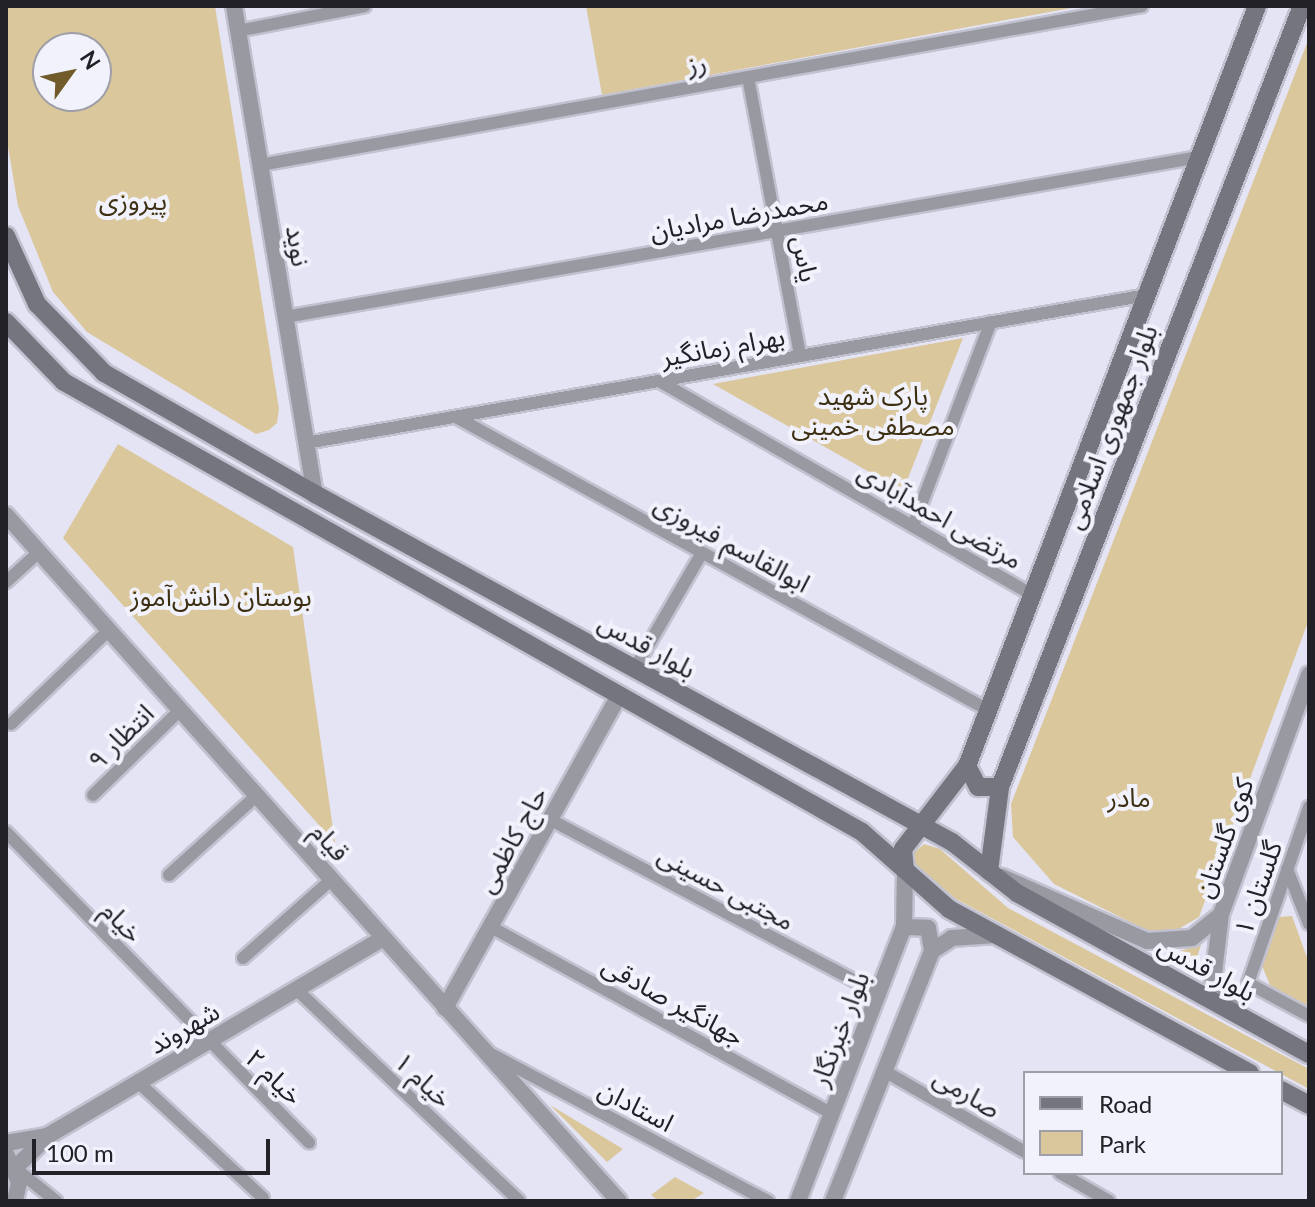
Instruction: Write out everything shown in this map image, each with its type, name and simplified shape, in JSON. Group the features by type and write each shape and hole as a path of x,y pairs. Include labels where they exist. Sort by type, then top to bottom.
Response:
{"main road":[{"name":"بلوار جمهوری اسلامی","path":"905,869 903,849 922,830 967,766 1257,6"},
{"name":"بلوار جمهوری اسلامی","path":"989,871 1000,787 1302,6"},
{"name":"بلوار قدس","path":"6,236 37,304 104,373 315,494 635,668 922,830 952,842 1017,893 1309,1054"},
{"path":"6,322 64,382 862,832 905,869 923,890 996,935 1246,1071"},
{"path":"303,519 315,494"},
{"path":"620,694 635,668"},
{"path":"967,766 978,787 1000,787"},
{"path":"1283,1091 1309,1105"}],"street":[{"name":"نوید","path":"234,6 315,494"},
{"path":"238,31 365,6"},
{"name":"رز","path":"260,165 1142,6"},
{"name":"یاس","path":"748,77 800,355"},
{"name":"محمدرضا مرادیان","path":"285,317 1199,157"},
{"name":"بهرام زمانگیر","path":"306,443 1147,295"},
{"path":"913,526 991,322"},
{"name":"مرتضی احمدآبادی","path":"659,381 1032,595"},
{"name":"ابوالقاسم فیروزی","path":"456,417 988,710"},
{"name":"قیام","path":"6,515 608,1194 619,1201"},
{"path":"6,582 39,552"},
{"path":"635,668 702,553"},
{"path":"11,724 109,630"},
{"name":"کوی گلستان","path":"1237,1016 1213,981 1221,914 1309,675"},
{"name":"حاج کاظمی","path":"445,1008 620,694"},
{"name":"انتظار ۹","path":"93,795 180,710"},
{"path":"169,875 256,796"},
{"name":"گلستان ۱","path":"1309,807 1248,983 1309,1016"},
{"name":"مجتبی حسینی","path":"551,820 880,994"},
{"name":"خیام","path":"6,832 207,1043"},
{"name":"بلوار خبرنگار","path":"798,1201 904,927 905,869"},
{"path":"1287,869 1309,924"},
{"path":"989,871 1147,941 1192,938 1221,914"},
{"path":"243,958 331,880"},
{"name":"جهانگیر صادقی","path":"491,927 833,1114"},
{"path":"833,1201 932,951 928,928 904,927"},
{"path":"932,951 960,936 996,935"},
{"name":"شهروند","path":"11,1161 49,1135 383,938"},
{"name":"خیام ۱","path":"297,990 519,1201"},
{"name":"خیام ۲","path":"207,1043 309,1143"},
{"name":"استادان","path":"483,1050 768,1201"},
{"name":"صارمی","path":"886,1072 1023,1151"},
{"path":"139,1083 263,1198"},
{"path":"6,1143 49,1135"},
{"path":"11,1161 15,1201"},
{"path":"11,1161 56,1201"},
{"path":"1064,1175 1109,1201"}],"green space":[{"name":"پیروزی","path":"6,6 215,6 279,409 277,423 269,430 256,434 87,332 53,292 18,206 6,135"},
{"path":"586,6 1082,6 602,95"},
{"name":"مادر","path":"1309,38 1309,619 1199,917 1175,931 1148,931 1054,884 1013,837 1011,804"},
{"name":"پارک شهید مصطفی خمینی","path":"963,338 903,491 713,384"},
{"name":"بوستان دانش‌آموز","path":"118,444 293,547 335,843 63,538"},
{"path":"924,844 940,849 1008,908 1309,1069 1309,1089 1283,1075 1283,1071 1276,1071 956,899 914,864 915,852"},
{"path":"1292,916 1309,963 1309,1010 1270,985 1262,966 1278,917"},
{"path":"1201,945 1193,970 1173,953"},
{"path":"550,1105 623,1149 607,1162"},
{"path":"675,1177 704,1193 691,1201 659,1201 651,1195"}]}
